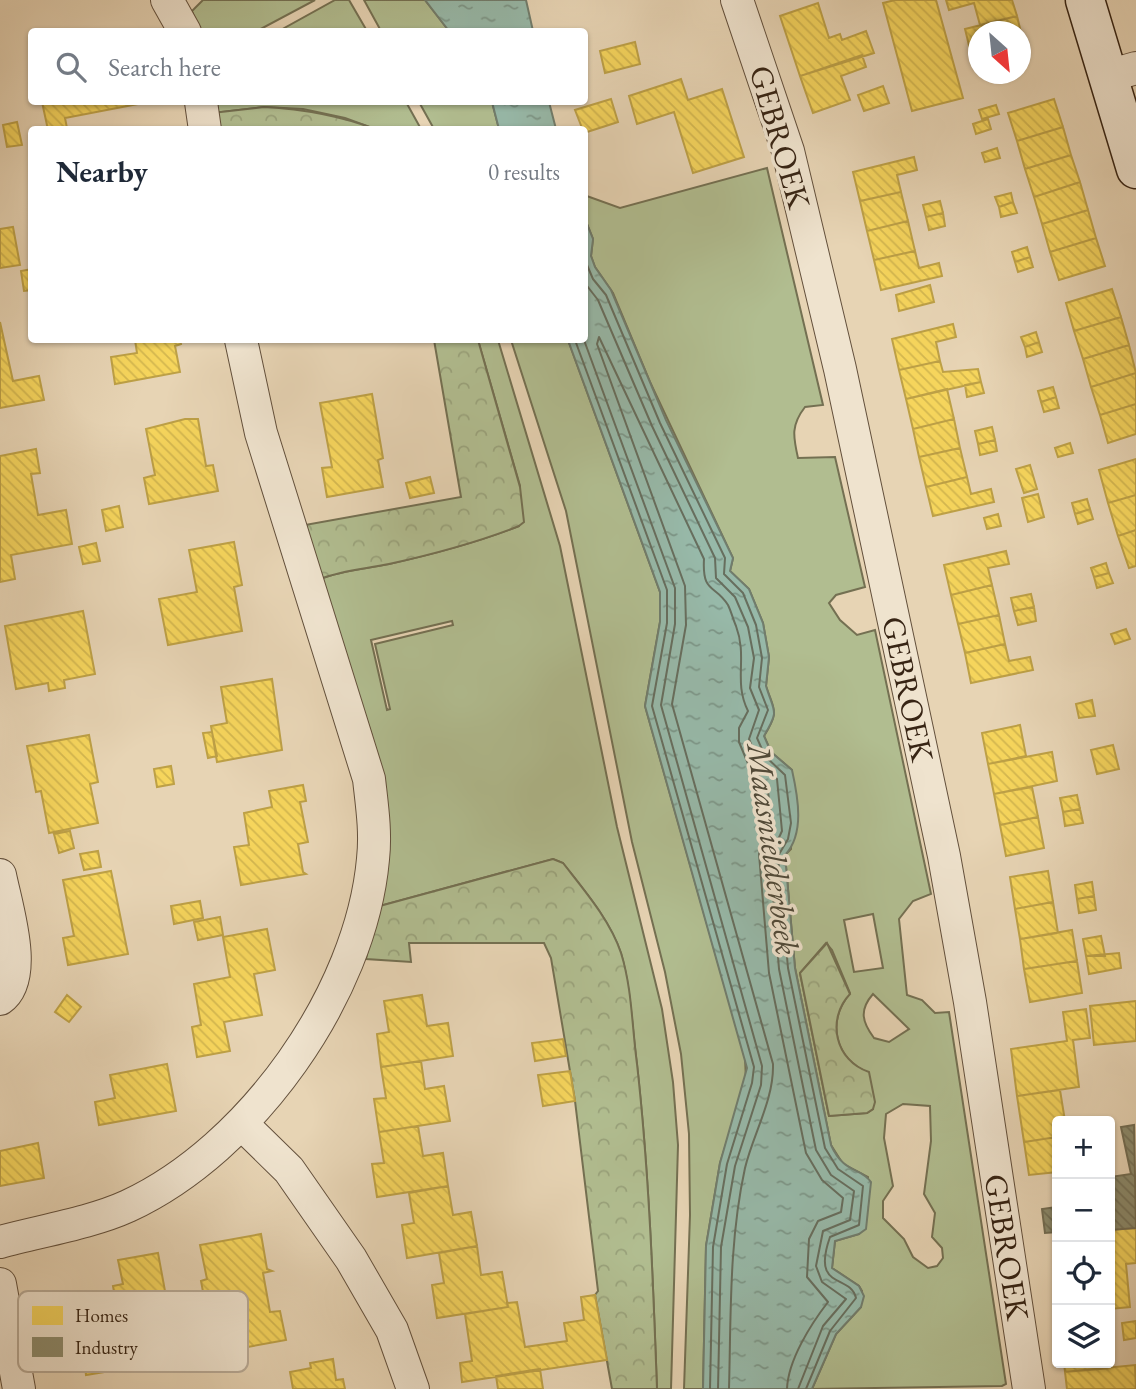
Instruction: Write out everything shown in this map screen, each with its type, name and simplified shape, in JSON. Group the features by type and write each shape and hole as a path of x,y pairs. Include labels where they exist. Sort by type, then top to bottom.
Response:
{"street":[{"path":"167,0 183,28"},
{"name":"GEBROEK","path":"737,0 791,164 840,369 941,842 970,1002 1028,1389"},
{"path":"1085,0 1122,72 1136,169"},
{"path":"201,105 204,126"},
{"path":"0,1242 127,1206 179,1175 243,1125 307,1042 345,964 363,910 373,860 374,819 369,779 261,433 242,343"},
{"path":"0,875 17,965 5,996 0,999"},
{"path":"243,1125 289,1170 351,1259 392,1330 414,1389"},
{"path":"0,1284 19,1389"}],"green space":[{"path":"203,0 315,0 263,28 198,28 192,11"},
{"path":"335,0 349,0 365,28 284,28"},
{"path":"364,0 425,0 447,28 379,28"},
{"path":"211,105 408,105 419,126 367,126 345,118 303,109 264,107 212,113"},
{"path":"421,105 493,105 498,126 432,126"},
{"path":"264,107 293,109 320,113 366,126 214,126 212,113"},
{"path":"767,168 823,405 805,407 800,413 794,431 796,450 798,458 835,457 865,587 836,595 829,603 840,620 857,635 875,630 931,894 913,901 899,919 907,995 922,1000 935,1013 949,1012 1006,1384 1002,1386 812,1389 836,1334 861,1307 862,1291 859,1286 832,1268 835,1241 859,1234 868,1177 843,1164 831,1145 795,968 785,855 791,849 792,770 771,752 764,736 774,711 766,686 769,657 763,623 749,589 730,571 733,558 650,382 613,293 595,267 591,256 593,239 588,226 588,196 620,208","holes":["873,914 883,968 854,972 844,920","826,943 832,950 850,993 839,1014 837,1036 846,1055 864,1071 873,1109 867,1113 829,1116 800,973","873,994 909,1029 889,1042 874,1038 867,1027 864,1011","903,1104 930,1106 931,1141 924,1194 935,1213 932,1237 942,1248 943,1258 937,1266 928,1268 913,1257 904,1239 883,1218 883,1201 893,1186 884,1138 886,1114"]},
{"path":"435,343 479,343 520,487 524,522 455,548 320,579 305,525 461,497"},
{"path":"479,343 499,343 560,546 617,827 662,1009 673,1082 678,1145 671,1389 657,1389 645,1145 627,980 621,953 603,917 563,863 553,859 376,907 372,736 320,579 439,552 519,526 520,486","holes":["452,621 453,625 375,644 390,709 387,710 371,640"]},
{"path":"512,343 569,343 660,592 660,622 645,706 745,1058 746,1081 720,1163 706,1246 703,1389 684,1389 690,1215 689,1134 681,1054 665,972 632,842 566,511"},
{"path":"553,859 563,863 603,917 621,953 627,980 645,1145 657,1389 612,1389 595,1295 598,1291 575,1101 551,958 544,943 409,943 411,962 366,959 376,907"},
{"path":"827,943 850,994 838,1015 838,1038 848,1059 869,1072 875,1102 873,1109 867,1113 829,1116 800,973"}],"water":[{"path":"425,0 526,0 532,28 447,28"},
{"path":"493,105 550,105 555,126 498,126"},
{"name":"Maasnielderbeek","path":"588,226 593,239 591,256 595,267 611,290 666,420 733,558 730,571 749,589 763,623 769,657 766,686 774,711 764,736 771,752 792,770 798,803 798,826 785,855 795,968 831,1145 841,1161 871,1182 866,1229 859,1234 835,1241 832,1268 859,1286 864,1296 861,1307 836,1334 812,1389 703,1389 706,1246 720,1163 747,1068 645,706 660,622 660,592 569,343 588,343"}],"building: Homes":[{"path":"895,0 936,0 963,98 912,111 883,3"},
{"path":"946,0 1012,0 1017,16 996,21 979,21 974,3 949,10"},
{"path":"818,3 829,38 840,34 842,40 866,31 874,53 800,76 780,16"},
{"path":"1017,16 1018,21 997,21"},
{"path":"635,42 640,64 605,73 600,51"},
{"path":"862,55 866,67 841,76 850,100 813,113 800,76"},
{"path":"681,79 688,100 722,89 744,157 693,173 674,112 637,124 629,96"},
{"path":"883,86 889,103 864,111 858,95"},
{"path":"611,99 618,122 588,132 588,126 581,126 575,110"},
{"path":"1054,99 1063,127 1017,141 1008,113"},
{"path":"43,105 133,105 65,118 67,126 47,126"},
{"path":"996,105 999,114 982,119 979,110"},
{"path":"988,119 991,129 976,134 973,124"},
{"path":"17,122 22,145 7,147 3,125"},
{"path":"1063,127 1071,155 1025,169 1017,141"},
{"path":"997,148 1000,158 985,162 982,153"},
{"path":"1071,155 1080,182 1034,197 1025,169"},
{"path":"914,157 917,170 897,175 901,192 860,201 853,172"},
{"path":"1080,182 1088,210 1042,224 1034,197"},
{"path":"901,192 908,221 867,231 860,201"},
{"path":"1011,193 1013,202 999,207 995,197"},
{"path":"940,201 943,213 926,217 923,205"},
{"path":"1013,202 1017,213 1001,217 999,207"},
{"path":"1088,210 1096,238 1050,252 1042,224"},
{"path":"943,213 945,226 929,230 926,217"},
{"path":"908,221 915,251 874,260 867,231"},
{"path":"13,227 20,265 0,268 0,229"},
{"path":"1096,238 1105,266 1059,280 1050,252"},
{"path":"1027,247 1030,257 1015,262 1012,252"},
{"path":"915,251 919,268 939,263 942,276 881,290 874,260"},
{"path":"1030,257 1033,267 1018,272 1015,262"},
{"path":"28,270 28,290 24,291 21,271"},
{"path":"930,285 934,302 899,311 896,295"},
{"path":"1112,289 1121,317 1074,331 1066,303"},
{"path":"1121,317 1129,345 1083,359 1074,331"},
{"path":"0,322 13,381 39,376 44,400 0,408"},
{"path":"953,324 956,337 936,342 940,361 899,370 892,339"},
{"path":"1036,332 1039,342 1025,347 1021,337"},
{"path":"1039,342 1042,352 1027,357 1025,347"},
{"path":"135,343 181,343 175,346 180,372 115,384 111,357 137,353"},
{"path":"1129,345 1136,373 1091,387 1083,359"},
{"path":"940,361 943,372 978,369 981,382 906,399 899,370"},
{"path":"1136,373 1136,404 1100,415 1091,387"},
{"path":"981,382 984,393 967,397 965,385"},
{"path":"1053,387 1056,397 1041,402 1038,391"},
{"path":"947,389 954,419 913,429 906,399"},
{"path":"372,394 383,458 378,460 383,487 327,497 322,468 332,467 320,403"},
{"path":"1056,397 1059,408 1044,412 1041,402"},
{"path":"1136,404 1136,434 1108,443 1100,415"},
{"path":"185,419 198,419 206,466 213,465 218,491 149,504 144,478 155,475 146,429"},
{"path":"954,419 960,448 919,457 913,429"},
{"path":"992,427 995,440 978,444 975,431"},
{"path":"995,440 997,451 980,455 978,444"},
{"path":"1070,443 1073,453 1058,457 1055,448"},
{"path":"960,448 967,477 926,487 919,457"},
{"path":"36,449 40,473 31,474 38,515 66,510 72,544 11,555 15,579 0,582 0,456"},
{"path":"1136,459 1136,495 1108,503 1099,470"},
{"path":"1030,465 1037,489 1024,493 1016,469"},
{"path":"430,477 434,493 410,498 406,483"},
{"path":"967,477 971,494 991,489 994,502 933,516 926,487"},
{"path":"1038,494 1044,517 1028,522 1022,498"},
{"path":"1136,495 1136,530 1118,536 1108,503"},
{"path":"1087,499 1090,509 1075,514 1072,503"},
{"path":"119,506 123,527 106,531 102,510"},
{"path":"1090,509 1093,519 1078,524 1075,514"},
{"path":"998,514 1001,526 987,529 984,518"},
{"path":"1136,530 1136,566 1129,568 1118,536"},
{"path":"234,542 242,585 234,587 242,631 168,645 159,599 197,592 189,550"},
{"path":"96,543 100,561 83,564 79,547"},
{"path":"1006,551 1009,564 988,568 992,585 951,595 944,565"},
{"path":"1106,563 1109,573 1094,577 1091,568"},
{"path":"1109,573 1113,583 1097,588 1094,577"},
{"path":"992,585 999,615 958,624 951,595"},
{"path":"1031,594 1034,607 1014,611 1011,598"},
{"path":"1034,607 1036,621 1018,625 1014,611"},
{"path":"83,611 95,674 64,680 65,688 49,691 48,683 16,689 5,626"},
{"path":"999,615 1005,644 965,653 958,624"},
{"path":"1126,629 1130,639 1115,644 1111,634"},
{"path":"1005,644 1009,661 1030,657 1033,670 971,683 965,653"},
{"path":"272,679 282,750 217,762 211,726 227,723 221,687"},
{"path":"1092,700 1095,716 1079,718 1076,704"},
{"path":"1020,725 1026,756 988,764 982,733"},
{"path":"212,732 217,756 208,758 203,733"},
{"path":"89,735 98,782 90,784 98,823 49,833 41,791 36,792 27,746"},
{"path":"1113,745 1119,769 1097,774 1091,750"},
{"path":"1052,752 1057,781 994,794 988,764"},
{"path":"171,766 174,784 157,787 154,769"},
{"path":"303,785 306,801 300,802 308,842 298,844 303,872 306,874 241,885 234,847 249,845 244,813 272,807 269,791"},
{"path":"1032,787 1038,817 1000,825 994,794"},
{"path":"1077,795 1080,809 1063,812 1060,798"},
{"path":"1080,809 1083,823 1065,826 1063,812"},
{"path":"1038,817 1044,848 1006,856 1000,825"},
{"path":"70,831 74,848 59,853 54,834"},
{"path":"98,851 101,867 84,870 80,854"},
{"path":"111,871 128,954 68,965 63,938 74,936 63,880"},
{"path":"1048,871 1053,902 1015,909 1010,877"},
{"path":"1092,882 1094,896 1077,899 1075,885"},
{"path":"1094,896 1096,910 1079,913 1077,899"},
{"path":"200,901 203,918 174,924 171,906"},
{"path":"1053,902 1058,933 1020,939 1015,909"},
{"path":"220,917 223,935 198,940 194,922"},
{"path":"267,929 275,970 254,974 262,1015 224,1022 230,1051 197,1057 192,1027 201,1025 194,984 230,977 223,937"},
{"path":"1072,930 1077,961 1024,969 1020,939"},
{"path":"1101,936 1105,956 1086,956 1083,939"},
{"path":"1119,953 1121,968 1089,974 1086,956"},
{"path":"1077,961 1082,993 1030,1002 1024,969"},
{"path":"67,995 81,1007 69,1022 55,1012"},
{"path":"422,995 427,1026 448,1023 453,1056 381,1067 377,1034 389,1032 384,1001"},
{"path":"1136,1001 1136,1041 1094,1045 1090,1006"},
{"path":"1086,1009 1090,1038 1073,1040 1079,1087 1017,1096 1011,1049 1067,1041 1063,1012"},
{"path":"563,1039 566,1056 535,1061 532,1043"},
{"path":"421,1061 425,1089 444,1086 450,1121 379,1132 374,1099 386,1098 381,1067"},
{"path":"167,1064 176,1111 99,1125 95,1102 115,1098 110,1075"},
{"path":"570,1071 575,1101 543,1106 538,1075"},
{"path":"1060,1090 1064,1116 1052,1116 1052,1138 1024,1142 1017,1096"},
{"path":"418,1126 423,1156 443,1153 448,1186 377,1197 372,1164 384,1163 379,1132"},
{"path":"1052,1138 1052,1173 1029,1175 1024,1142"},
{"path":"38,1143 44,1178 0,1186 0,1151"},
{"path":"448,1186 453,1215 471,1212 477,1246 407,1258 402,1225 414,1223 409,1193"},
{"path":"1136,1228 1136,1263 1126,1264 1130,1307 1115,1308 1115,1242 1115,1230"},
{"path":"261,1234 267,1269 272,1271 263,1273 270,1312 280,1311 286,1340 248,1347 248,1291 203,1291 201,1281 207,1279 200,1245"},
{"path":"477,1246 481,1275 502,1272 508,1307 437,1318 432,1285 444,1283 439,1253"},
{"path":"158,1253 165,1291 114,1291 113,1286 123,1284 118,1260"},
{"path":"595,1295 607,1360 462,1382 460,1363 472,1361 465,1314 508,1307 507,1303 517,1302 525,1347 567,1341 564,1323 584,1320 581,1297"},
{"path":"1136,1321 1136,1338 1124,1340 1122,1323"},
{"path":"333,1359 336,1380 343,1379 345,1389 293,1389 290,1372 311,1368 310,1363"},
{"path":"1135,1365 1136,1389 1067,1389 1065,1372"},
{"path":"1065,1368 1111,1368 1065,1372"},
{"path":"540,1369 543,1389 498,1389 496,1376"}],"building: Industry":[{"path":"1134,1125 1136,1228 1115,1230 1115,1176 1131,1174 1121,1127"},
{"path":"1052,1208 1052,1232 1045,1233 1042,1209"}]}
